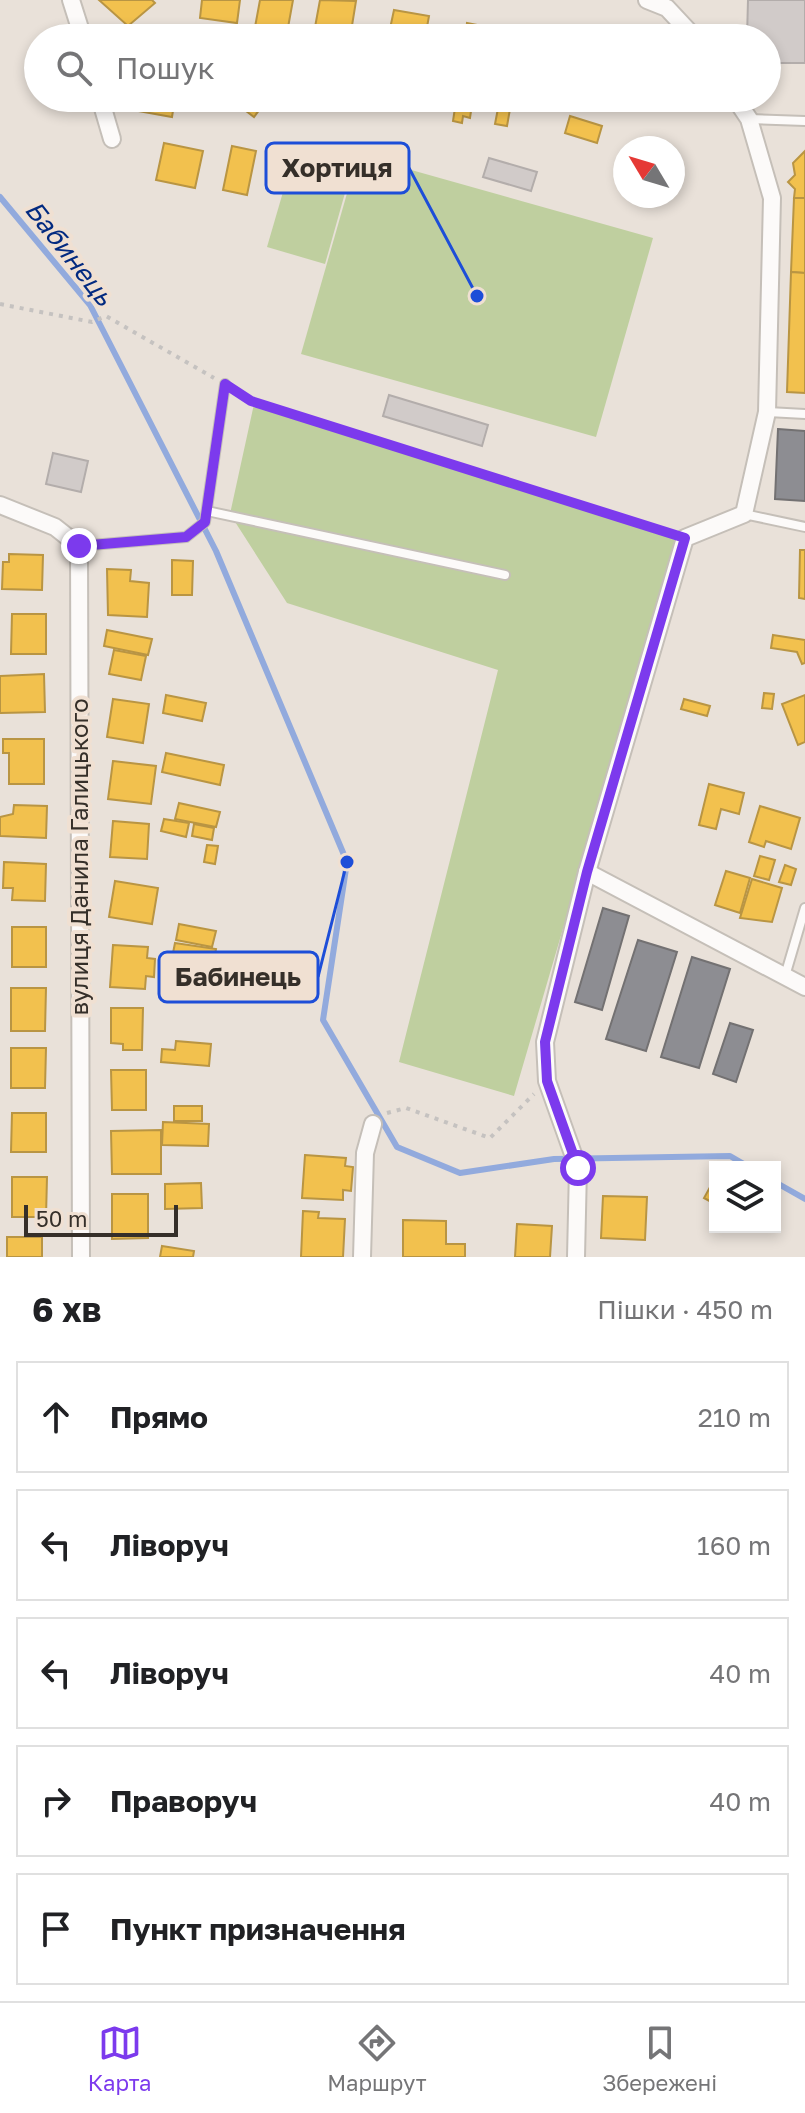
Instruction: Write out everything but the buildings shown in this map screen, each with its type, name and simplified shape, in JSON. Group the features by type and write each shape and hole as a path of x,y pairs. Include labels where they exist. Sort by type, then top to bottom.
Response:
{"street":[{"path":"71,0 79,24"},
{"path":"647,0 667,8 682,24"},
{"path":"104,112 112,139"},
{"path":"576,1257 578,1168 547,1081 545,1042 587,872 685,538 744,514 767,412 772,198 744,112"},
{"path":"0,505 55,527 79,546"},
{"name":"вулиця Данила Галицького","path":"79,546 81,1257"},
{"path":"587,872 805,987"},
{"path":"362,1257 365,1153 379,1119"}],"lane":[{"path":"749,119 805,121"},
{"path":"79,546 186,537 205,522 225,384"},
{"path":"767,412 805,414"},
{"path":"207,511 505,575"},
{"path":"744,514 805,527"},
{"path":"785,976 805,908"}],"path":[{"path":"0,304 92,322 106,316 251,401 685,538"},
{"path":"379,1119 406,1108 490,1138 547,1081"}],"green space":[{"path":"297,144 354,161 325,264 267,247"},
{"path":"358,155 653,238 596,437 301,354"},
{"path":"254,404 677,539 514,1096 399,1062 498,670 287,603 230,514"}],"waterway":[{"name":"Бабинець","path":"0,197 90,305 216,551 347,862 323,1020 397,1147 460,1173 554,1159 730,1156 739,1161"},
{"name":"Бабинець","path":"781,1185 805,1199"}],"place":[{"name":"Хортиця","path":"477,296"},
{"name":"Бабинець","path":"347,862"}],"route":[{"path":"79,546 186,537 205,522 225,384 251,401 685,538 587,872 545,1042 547,1081 578,1168"}]}
